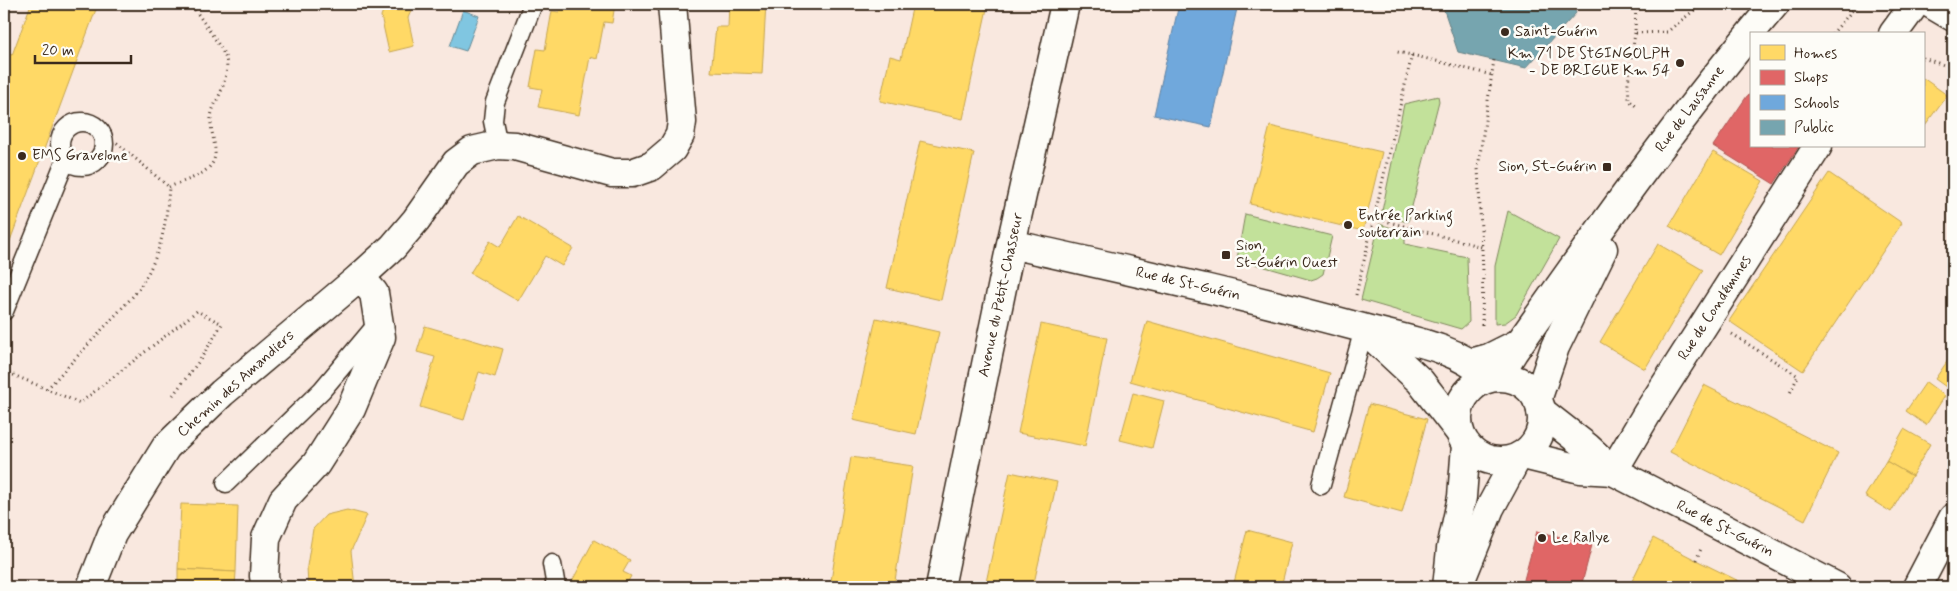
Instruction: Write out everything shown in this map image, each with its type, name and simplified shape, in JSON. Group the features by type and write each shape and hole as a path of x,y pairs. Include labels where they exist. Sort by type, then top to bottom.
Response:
{"street":[{"name":"Chemin des Amandiers","path":"91,587 112,534 166,447 222,393 360,278 393,247 416,220 456,163 472,151 498,144 515,146 612,173 632,173 652,166 672,149 680,135 682,122 672,4"},
{"name":"Avenue du Petit-Chasseur","path":"940,587 1011,244 1065,4"},
{"name":"Rue de Lausanne","path":"1751,32 1775,4"},
{"path":"1895,32 1915,4"},
{"path":"1931,4 1953,17"},
{"name":"Rue de Lausanne","path":"1486,373 1521,342 1671,131 1750,33"},
{"name":"Rue de Condémines","path":"1613,471 1648,412 1817,148"},
{"name":"Rue de Lausanne","path":"1539,406 1555,347 1627,195"},
{"name":"Rue de St-Guérin","path":"1011,244 1258,299 1408,338 1486,373"},
{"path":"266,587 264,576 266,538 283,500 316,464 351,409 381,337 374,293 360,278"},
{"name":"Rue de St-Guérin","path":"1356,326 1420,381 1462,437"},
{"path":"1447,587 1451,549 1462,497 1462,437 1457,419 1459,408 1463,398 1486,373 1510,378 1530,390 1539,406 1542,424 1539,436 1532,446 1520,456 1490,508 1458,587"},
{"name":"Rue de St-Guérin","path":"1539,406 1613,471 1837,587"},
{"path":"1462,437 1476,454 1489,460 1504,461 1520,456"},
{"name":"Rue de St-Guérin","path":"1520,456 1580,470 1613,471"},
{"path":"1917,587 1953,518"}],"lane":[{"path":"498,144 493,121 495,102 533,4"},
{"path":"74,123 89,123 100,132 104,146 98,159 86,166 72,164 66,159 60,146 60,139 68,127 74,123"},
{"path":"4,312 66,159"},
{"path":"226,483 322,390 379,322"},
{"path":"1321,485 1356,326"},
{"path":"552,564 556,587"}],"path":[{"path":"169,187 198,175 208,169 214,160 215,152 211,131 211,116 224,84 227,71 226,58 191,4"},
{"path":"1637,4 1636,33 1628,83 1629,100 1637,108"},
{"path":"1636,33 1666,32 1702,4"},
{"path":"1834,32 1858,4"},
{"path":"1397,52 1492,75"},
{"path":"1356,326 1374,218 1412,55"},
{"path":"1924,58 1953,68"},
{"path":"1482,325 1482,247 1478,168 1494,60"},
{"path":"100,132 117,143 169,187"},
{"path":"47,389 135,294 146,278 155,262 167,221 169,187"},
{"path":"1374,218 1482,247"},
{"path":"4,371 80,403 197,311 203,313 222,324 200,360 169,400"},
{"path":"1749,344 1798,376 1790,393"},
{"path":"1696,560 1702,546"}],"green space":[{"path":"1438,96 1439,101 1408,222 1381,216 1404,104"},
{"path":"1508,211 1559,239 1516,315 1505,323 1495,324 1495,266"},
{"path":"1245,214 1332,236 1323,274 1311,280 1237,259"},
{"path":"1379,224 1405,232 1405,244 1467,257 1469,322 1461,329 1361,300"}],"water":[{"path":"463,10 479,16 466,51 450,46"}],"building: Homes":[{"name":"EMS Gravelone","path":"31,4 98,4 4,257 4,52 12,55"},
{"path":"386,4 414,4 408,18 414,46 389,52 381,16"},
{"path":"561,4 615,4 612,23 604,22 597,59 590,57 579,115 538,107 542,89 530,87 537,49 545,50 552,11 559,12"},
{"path":"729,4 766,4 762,74 711,72 716,27 728,27"},
{"path":"913,4 988,4 963,119 880,101 890,56 901,59"},
{"path":"1924,79 1947,95 1924,127"},
{"path":"1270,126 1382,152 1363,231 1250,204"},
{"path":"920,141 974,153 941,300 887,288"},
{"path":"1713,152 1763,181 1719,255 1669,226"},
{"path":"1829,173 1902,223 1803,371 1729,321"},
{"path":"518,216 573,248 562,266 545,256 518,301 470,273 490,241 500,247"},
{"path":"1658,244 1703,270 1645,369 1600,342"},
{"path":"876,318 939,332 916,434 853,420"},
{"path":"1147,321 1330,373 1313,432 1130,381"},
{"path":"1041,324 1107,338 1085,446 1018,433"},
{"path":"425,326 503,349 495,377 479,372 464,420 420,407 435,357 417,352"},
{"path":"1953,353 1953,392 1935,379"},
{"path":"1926,382 1945,396 1926,425 1906,411"},
{"path":"1704,385 1838,453 1805,520 1670,452"},
{"path":"1133,393 1164,401 1152,448 1120,440"},
{"path":"1369,404 1427,419 1402,513 1344,497"},
{"path":"1904,429 1930,444 1912,476 1886,461"},
{"path":"851,457 913,466 894,587 830,587"},
{"path":"1886,461 1912,476 1891,512 1865,496"},
{"path":"1010,472 1057,482 1033,587 985,587"},
{"path":"181,504 238,506 236,572 178,569"},
{"path":"347,510 367,515 351,551 355,587 308,587 307,566 313,529 326,515"},
{"path":"1247,530 1292,542 1281,587 1233,587"},
{"path":"1653,538 1751,587 1639,587 1631,583"},
{"path":"594,540 630,560 623,572 631,576 625,587 569,587"},
{"path":"178,569 236,572 235,587 178,587"}],"building: Shops":[{"path":"1750,94 1750,148 1798,148 1774,184 1713,146 1747,96"},
{"path":"1537,531 1592,545 1581,587 1522,587"}],"building: Schools":[{"path":"1179,4 1238,4 1211,127 1154,115"}],"building: Public":[{"name":"Saint-Guérin","path":"1442,4 1572,4 1576,13 1526,68 1458,52"}],"place":[{"name":"Saint-Guérin","path":"1505,32"},
{"name":"Km 71 DE StGINGOLPH - DE BRIGUE Km 54","path":"1680,63"},
{"name":"EMS Gravelone","path":"22,156"},
{"name":"Sion, St-Guérin","path":"1607,167"},
{"name":"Entrée Parking souterrain","path":"1348,225"},
{"name":"Sion, St-Guérin Ouest","path":"1226,255"},
{"name":"Le Rallye","path":"1542,538"}]}
